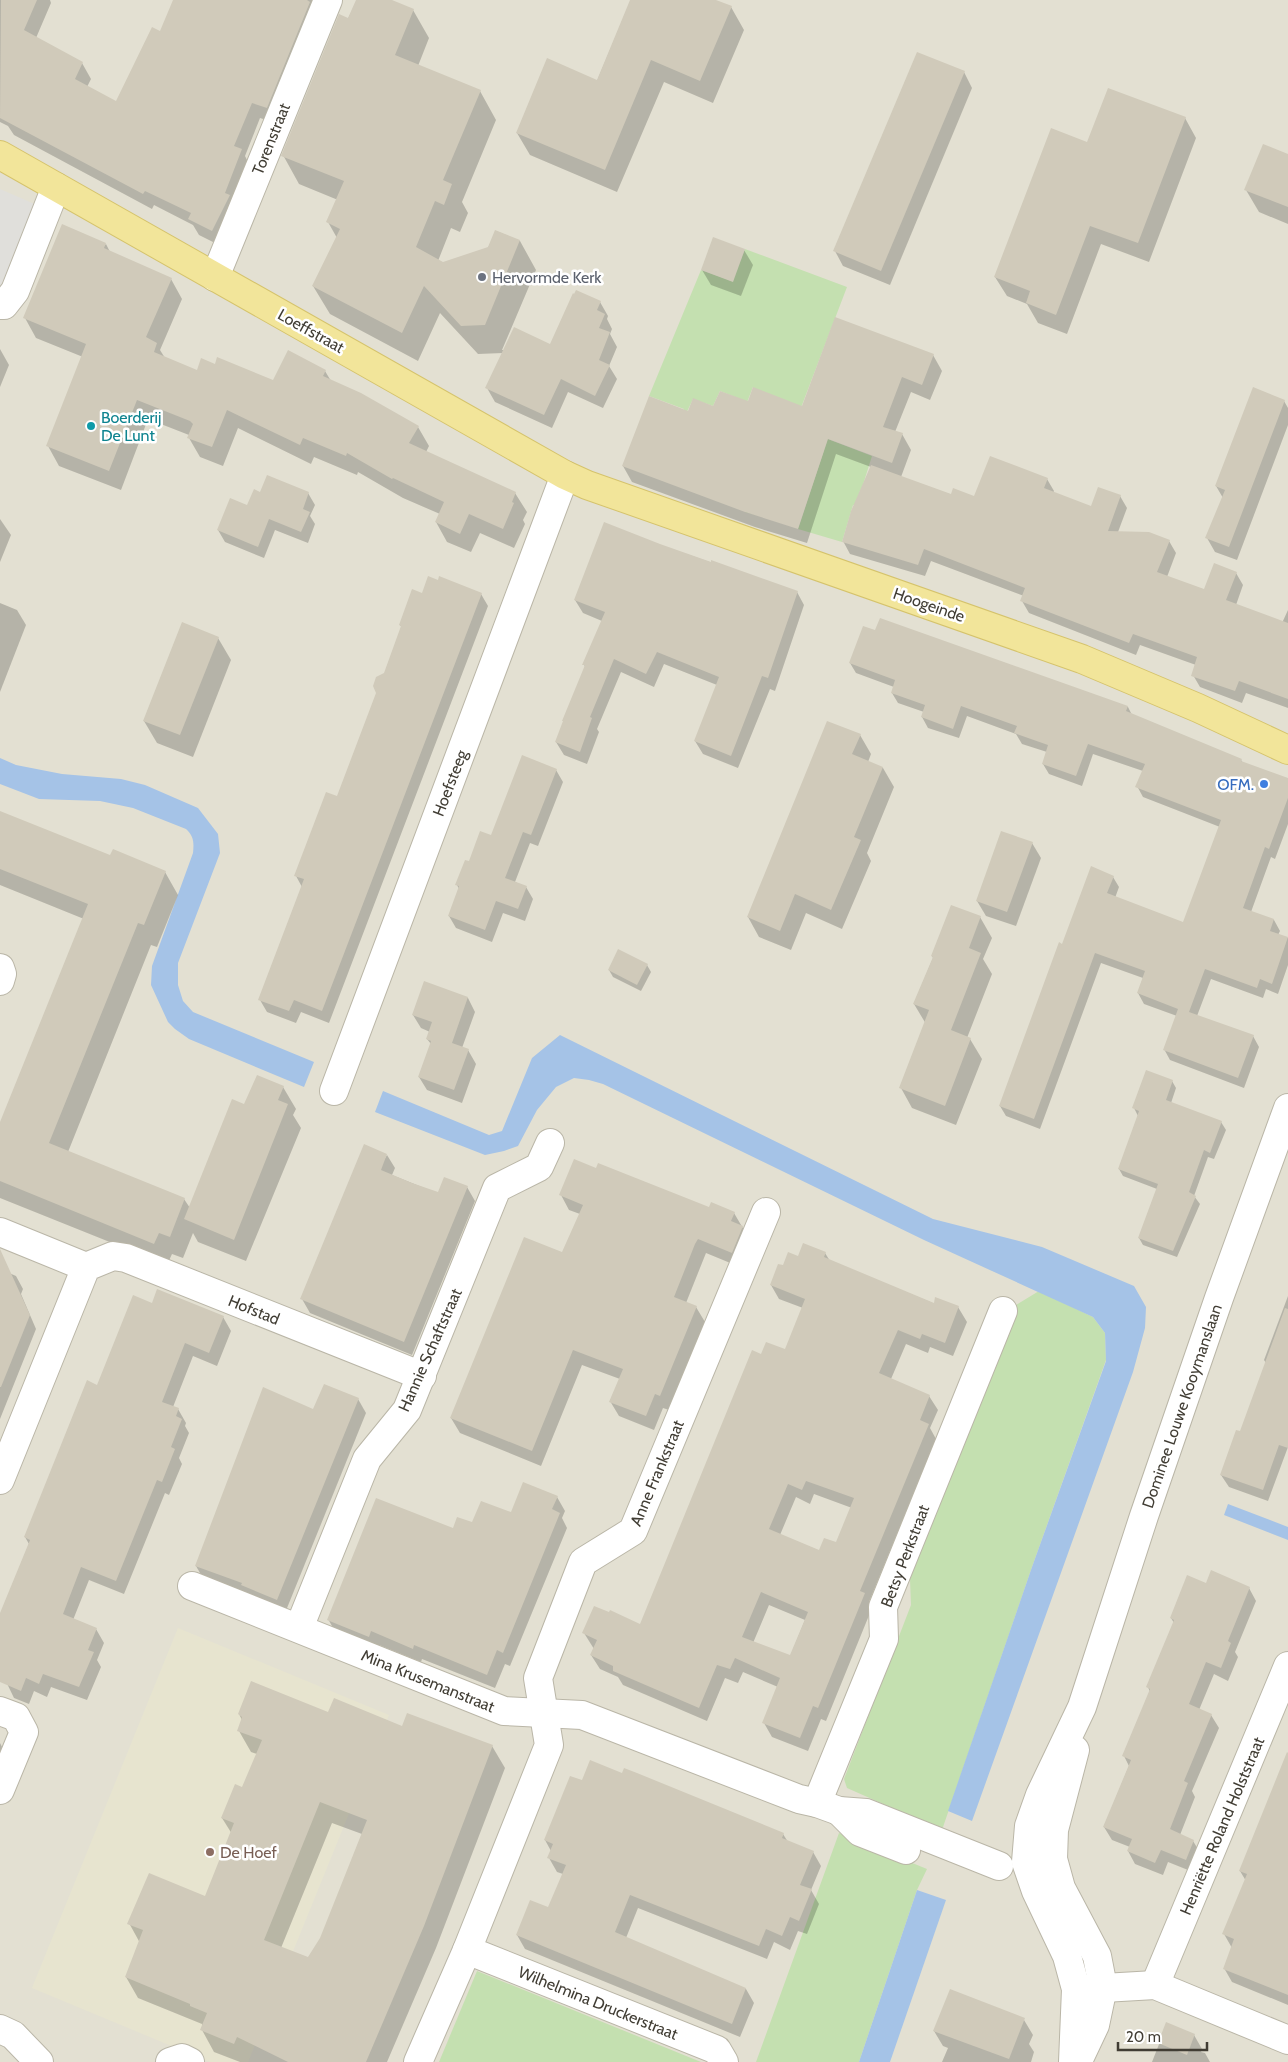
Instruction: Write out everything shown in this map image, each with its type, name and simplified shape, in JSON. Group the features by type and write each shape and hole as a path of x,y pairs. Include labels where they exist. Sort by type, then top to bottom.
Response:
{"main road":[{"name":"Loeffstraat","path":"0,155 565,475"},
{"name":"Hoogeinde","path":"565,475 587,485 1082,658 1198,708 1288,750"}],"street":[{"name":"Torenstraat","path":"215,277 328,0"},
{"path":"0,305 4,305 15,291 56,187"},
{"name":"Hoefsteeg","path":"334,1091 565,475"},
{"path":"0,968 2,974 0,981"},
{"name":"Dominee Louwe Kooymanslaan","path":"1073,2062 1076,1989 1067,1956 1036,1892 1026,1862 1029,1826 1040,1795 1082,1707 1153,1489 1219,1298 1288,1108"},
{"name":"Hannie Schaftstraat","path":"299,1628 367,1458 407,1410 498,1188 539,1167 550,1143"},
{"name":"Anne Frankstraat","path":"544,1714 538,1678 582,1562 633,1531 766,1212"},
{"path":"0,1232 86,1267 0,1480"},
{"name":"Hofstad","path":"86,1267 113,1256 126,1258 422,1376"},
{"name":"Betsy Perkstraat","path":"828,1807 884,1638 883,1607 1003,1311"},
{"name":"Mina Krusemanstraat","path":"192,1586 504,1711 582,1715 799,1799 828,1807 860,1832 973,1876 999,1866 1053,1859"},
{"name":"Henriëtte Roland Holststraat","path":"1155,1985 1288,1666"},
{"name":"Dominee Louwe Kooymanslaan","path":"1077,2062 1095,2025 1103,1987 1097,1956 1061,1888 1053,1859 1054,1830 1076,1748 1082,1707"},
{"path":"0,1711 16,1717 24,1732 0,1790"},
{"path":"418,2062 467,1950 548,1745 544,1714"},
{"name":"Wilhelmina Druckerstraat","path":"467,1950 717,2050 724,2062"},
{"path":"1076,1989 1155,1985 1288,2040"},
{"path":"0,2029 13,2035 39,2062"},
{"path":"170,2062 182,2058 190,2062"}],"shaded area":[{"path":"0,0 1288,0 1288,2062 0,2062"},
{"path":"0,189 37,205 1,291 0,291"},
{"name":"De Hoef","path":"178,1628 389,1715 248,2062 210,2062 32,1988"}],"green space":[{"path":"745,249 847,287 794,426 872,456 861,491 855,505 853,505 842,542 798,529 824,450 764,517 745,512 775,436 753,387 739,423 735,397 720,391 713,406 693,399 666,456 684,409 649,396 701,270 732,281"},
{"path":"1039,1291 1093,1317 1105,1333 1106,1360 1032,1567 942,1830 847,1788 844,1779 911,1605 910,1579 1016,1305"},
{"path":"839,1833 927,1869 917,1890 859,2062 756,2062"},
{"path":"477,1971 701,2062 439,2062"}],"water":[{"path":"0,758 16,765 62,774 121,779 145,785 198,808 218,834 220,853 178,963 178,985 183,1001 193,1012 314,1062 304,1087 189,1039 168,1022 151,985 152,966 193,853 191,834 186,829 133,808 100,801 39,799 0,784"},
{"path":"560,1035 933,1219 1042,1247 1134,1286 1146,1307 1145,1328 1133,1372 972,1821 948,1811 1032,1567 1106,1361 1105,1333 1093,1317 924,1240 603,1084 574,1078 556,1087 537,1110 518,1146 485,1155 375,1112 383,1091 489,1135 502,1131 532,1058"},
{"path":"1228,1504 1288,1527 1288,1540 1224,1515"},
{"path":"917,1890 946,1900 890,2062 859,2062"}],"building":[{"path":"1,0 37,0 24,30 83,62 75,79 116,101 152,27 160,31 173,0 307,0 310,2 267,108 252,103 234,146 242,149 225,193 230,195 212,231 188,219 191,213 145,191 143,194 0,118"},
{"path":"356,0 392,0 414,9 395,55 481,90 443,180 452,184 444,205 435,201 416,247 443,262 488,247 495,230 520,240 485,325 461,326 424,286 402,333 312,286 340,229 326,222 344,181 281,156 339,14 348,18"},
{"path":"630,0 716,0 732,6 700,81 651,60 605,170 516,133 547,58 597,80"},
{"path":"917,52 965,71 881,271 833,251"},
{"path":"1108,88 1186,117 1138,243 1090,226 1056,315 1026,303 1030,291 994,277 1051,128 1087,142"},
{"path":"1263,144 1288,154 1288,207 1244,190"},
{"path":"62,224 106,243 104,248 172,278 146,337 157,343 154,352 197,370 201,358 215,364 217,357 273,380 288,350 326,370 323,376 361,393 419,426 409,443 516,492 512,502 514,503 503,529 469,514 460,534 435,522 444,502 392,479 347,453 346,456 303,438 300,445 227,410 212,447 187,438 193,424 190,421 137,400 109,471 46,446 86,344 23,318"},
{"path":"713,237 745,249 733,282 701,270"},
{"path":"576,290 601,301 597,310 605,314 599,328 610,332 599,360 610,365 595,396 561,379 544,415 485,388 514,327 550,344"},
{"path":"835,317 934,354 922,385 902,377 883,427 903,433 892,463 828,439 798,529 745,512 622,466 649,396 688,411 693,398 713,406 720,391 748,401 753,387 802,406"},
{"path":"1253,387 1285,400 1229,547 1205,538 1225,490 1215,486"},
{"path":"990,456 1048,478 1044,488 1091,506 1098,487 1121,495 1108,531 1149,532 1170,540 1157,572 1204,589 1214,563 1237,572 1226,600 1288,623 1288,699 1239,681 1235,691 1191,676 1197,657 1133,634 1129,643 1020,601 1025,588 924,549 918,565 842,542 851,511 871,465 951,494 953,488 974,496"},
{"path":"267,475 309,492 303,509 310,512 301,532 269,519 258,547 217,530 230,498 247,505 254,489 260,492"},
{"path":"604,522 660,544 798,591 768,678 762,676 731,756 694,741 719,677 657,652 646,674 614,659 590,717 592,718 580,752 555,742 585,665 582,665 605,612 574,600"},
{"path":"428,576 438,580 439,576 482,593 322,1011 294,1000 289,1011 258,1000 304,879 294,876 326,792 337,796 376,693 373,686 376,677 384,673 412,589 422,593"},
{"path":"880,618 1128,706 1126,711 1242,759 1241,761 1288,778 1288,798 1269,849 1265,847 1243,908 1274,919 1270,931 1288,937 1272,984 1260,979 1257,988 1205,969 1189,1012 1254,1035 1238,1078 1163,1050 1178,1009 1137,993 1145,971 1095,953 1034,1119 999,1106 1059,942 1062,944 1091,866 1114,876 1107,893 1183,922 1221,820 1135,787 1145,764 1088,744 1076,776 1042,764 1048,745 1014,733 1017,726 961,706 953,729 921,717 925,705 891,693 895,680 849,663 863,626 875,630"},
{"path":"182,622 219,637 180,735 143,721"},
{"path":"827,721 861,734 852,754 883,767 854,837 861,840 831,910 795,894 780,931 747,917"},
{"path":"522,755 557,769 531,835 523,832 505,878 527,886 518,909 496,901 485,930 448,916 459,886 455,885 465,860 469,861 480,831 491,835"},
{"path":"0,811 110,855 113,849 166,871 144,925 138,923 49,1143 185,1198 170,1237 159,1233 154,1244 0,1181 0,1122 88,904 0,869"},
{"path":"1001,831 1033,842 1007,912 976,901"},
{"path":"951,905 981,916 969,948 981,953 951,1030 971,1038 945,1106 899,1088 929,1010 913,1004 933,957 931,956"},
{"path":"618,949 648,964 637,985 608,970"},
{"path":"424,981 468,997 452,1043 469,1049 454,1090 418,1077 431,1041 426,1039 432,1022 412,1015"},
{"path":"1146,1070 1173,1080 1166,1100 1222,1121 1210,1153 1204,1150 1189,1192 1196,1196 1173,1251 1138,1238 1158,1184 1118,1169 1139,1111 1132,1108"},
{"path":"257,1075 284,1086 278,1100 288,1104 234,1240 184,1219 232,1099 244,1104"},
{"path":"364,1144 387,1154 381,1170 412,1183 438,1192 444,1177 468,1186 404,1342 300,1299"},
{"path":"574,1159 596,1168 598,1163 709,1207 711,1202 735,1212 731,1221 743,1226 732,1253 698,1239 695,1244 674,1297 697,1306 660,1396 655,1394 646,1416 609,1402 623,1369 573,1350 532,1451 450,1418 524,1237 562,1252 583,1205 559,1195"},
{"path":"803,1243 826,1252 824,1257 934,1303 935,1297 959,1306 945,1343 922,1334 920,1339 898,1330 879,1373 930,1395 920,1420 929,1424 860,1591 865,1593 818,1708 813,1706 800,1738 762,1723 780,1678 735,1658 730,1669 717,1665 699,1708 613,1671 613,1666 590,1655 597,1640 582,1633 594,1606 609,1612 610,1610 640,1624 752,1350 761,1354 766,1342 785,1349 805,1299 770,1285 778,1264 783,1265 788,1252 798,1256","holes":["806,1481 854,1498 836,1542 824,1538 819,1550 769,1529 788,1484 802,1490","761,1592 808,1612 790,1655 742,1637"]},
{"path":"0,1249 30,1315 1,1387 0,1387"},
{"path":"157,1289 224,1316 209,1353 185,1343 162,1402 179,1408 176,1416 182,1419 171,1447 175,1449 162,1482 157,1480 116,1581 81,1567 63,1614 97,1628 88,1650 94,1652 79,1687 43,1674 39,1684 26,1678 21,1691 0,1682 0,1613 30,1540 24,1537 87,1380 97,1385 133,1295 152,1303"},
{"path":"1285,1308 1288,1309 1288,1448 1279,1445 1263,1490 1220,1475 1236,1430 1240,1431"},
{"path":"324,1384 359,1398 277,1600 241,1585 242,1583 195,1566 263,1387 313,1409"},
{"path":"523,1482 558,1496 552,1509 560,1513 503,1653 497,1650 487,1675 414,1645 413,1649 371,1631 369,1637 327,1620 376,1498 453,1528 457,1517 472,1522 481,1501 511,1512"},
{"path":"1211,1570 1250,1587 1228,1641 1231,1643 1221,1668 1206,1662 1189,1704 1212,1714 1184,1781 1188,1783 1170,1829 1194,1840 1186,1860 1161,1850 1155,1863 1127,1851 1132,1839 1103,1827 1131,1760 1122,1756 1150,1689 1146,1687 1174,1620 1170,1618 1187,1575 1206,1583"},
{"path":"251,1681 328,1712 334,1698 402,1726 407,1713 493,1745 424,1926 366,2062 288,2062 237,2037 234,2044 200,2030 207,2013 125,1977 143,1930 127,1924 149,1873 205,1896 234,1823 221,1818 235,1784 242,1787 262,1740 237,1731 242,1717 238,1714","holes":["320,1802 367,1820 320,1938 308,1957 264,1940"]},
{"path":"1287,1752 1288,1995 1223,1969 1234,1939 1222,1934 1247,1874 1239,1871"},
{"path":"590,1760 622,1773 624,1768 637,1773 784,1833 782,1838 814,1851 800,1885 812,1889 799,1921 790,1917 782,1936 766,1929 759,1946 630,1895 615,1932 746,1988 732,2024 516,1935 530,1900 548,1907 566,1865 547,1858 553,1844 544,1840 570,1776 582,1780"},
{"path":"950,1989 1025,2018 1009,2059 933,2031"},
{"path":"1166,2022 1195,2034 1187,2055 1158,2043"}],"place":[{"name":"Hervormde Kerk","path":"482,277"},
{"name":"Boerderij De Lunt","path":"91,426"},
{"name":"OFM.","path":"1264,784"},
{"name":"De Hoef","path":"210,1852"}]}
